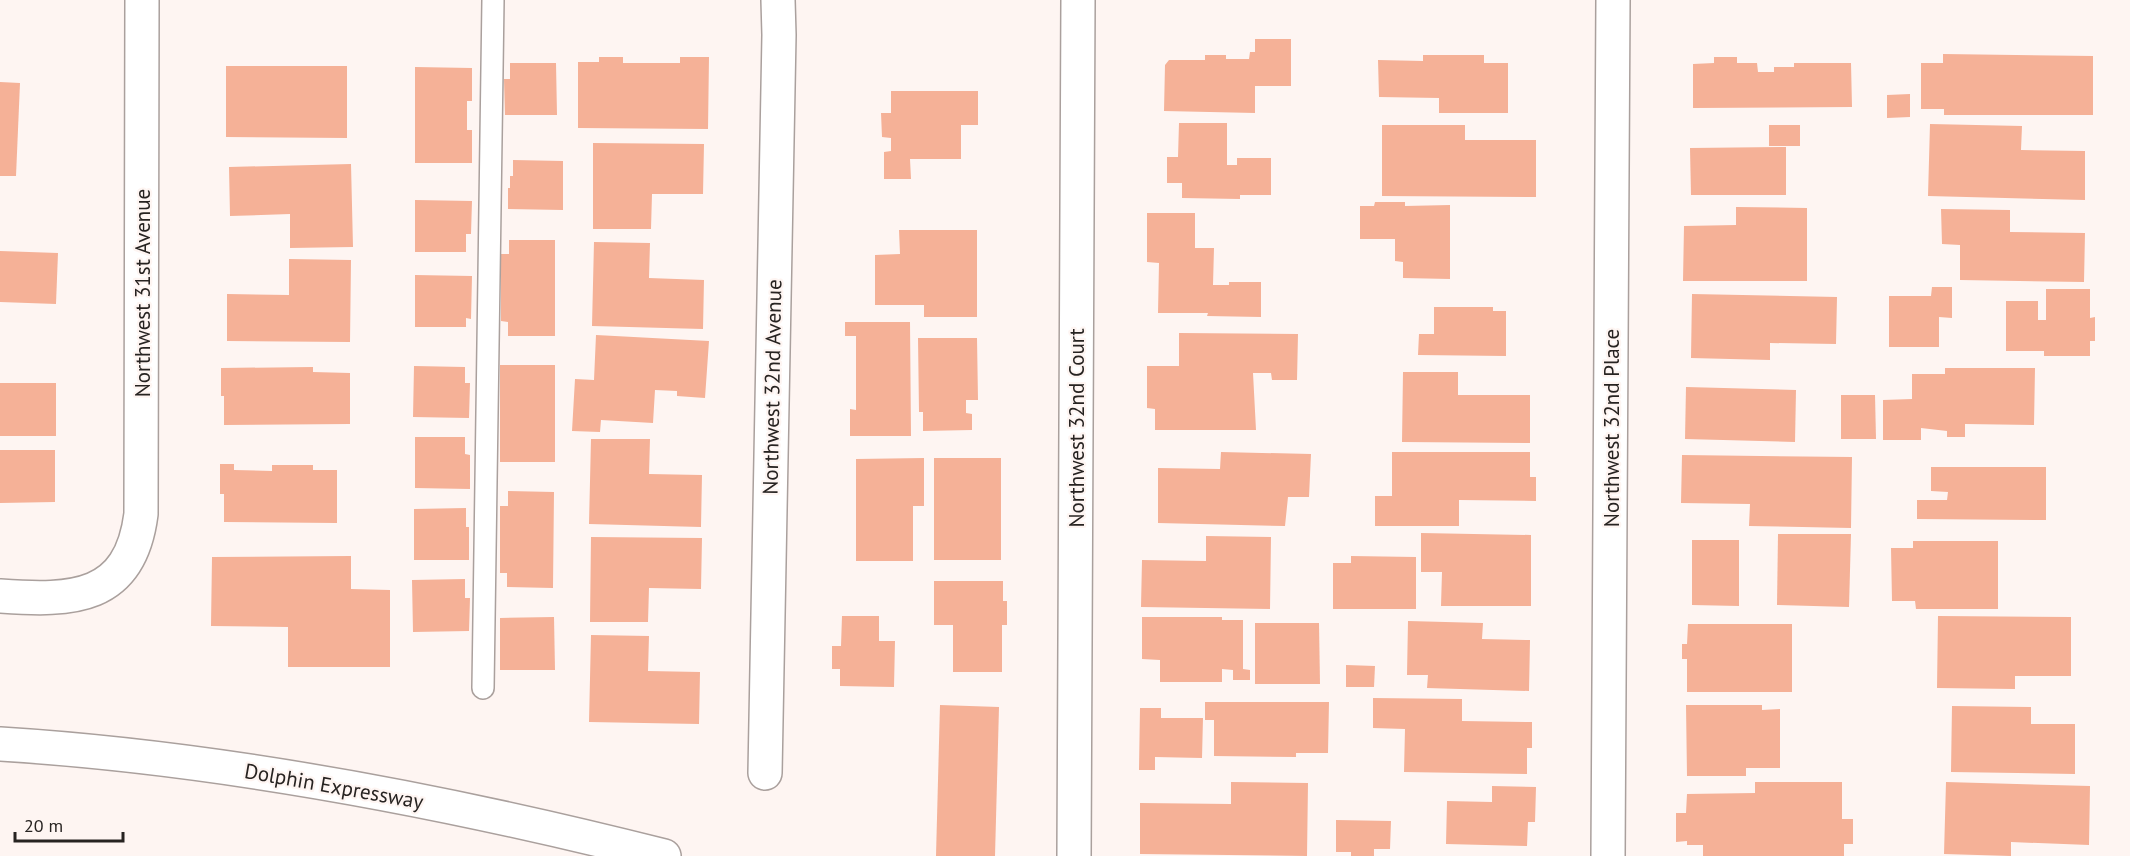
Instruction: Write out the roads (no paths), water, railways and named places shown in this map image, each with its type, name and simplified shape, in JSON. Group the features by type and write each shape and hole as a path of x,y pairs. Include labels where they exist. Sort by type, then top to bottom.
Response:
{"main road":[{"name":"Northwest 31st Avenue","path":"0,596 57,598 81,594 102,587 114,578 133,550 139,530 141,513 142,0"},
{"name":"Northwest 32nd Avenue","path":"765,773 778,0"},
{"name":"Northwest 32nd Court","path":"1074,856 1078,0"},
{"name":"Northwest 32nd Place","path":"1608,856 1613,0"},
{"name":"Dolphin Expressway","path":"0,744 167,760 298,779 427,801 561,830 664,856"}],"lane":[{"path":"483,688 493,0"}]}
